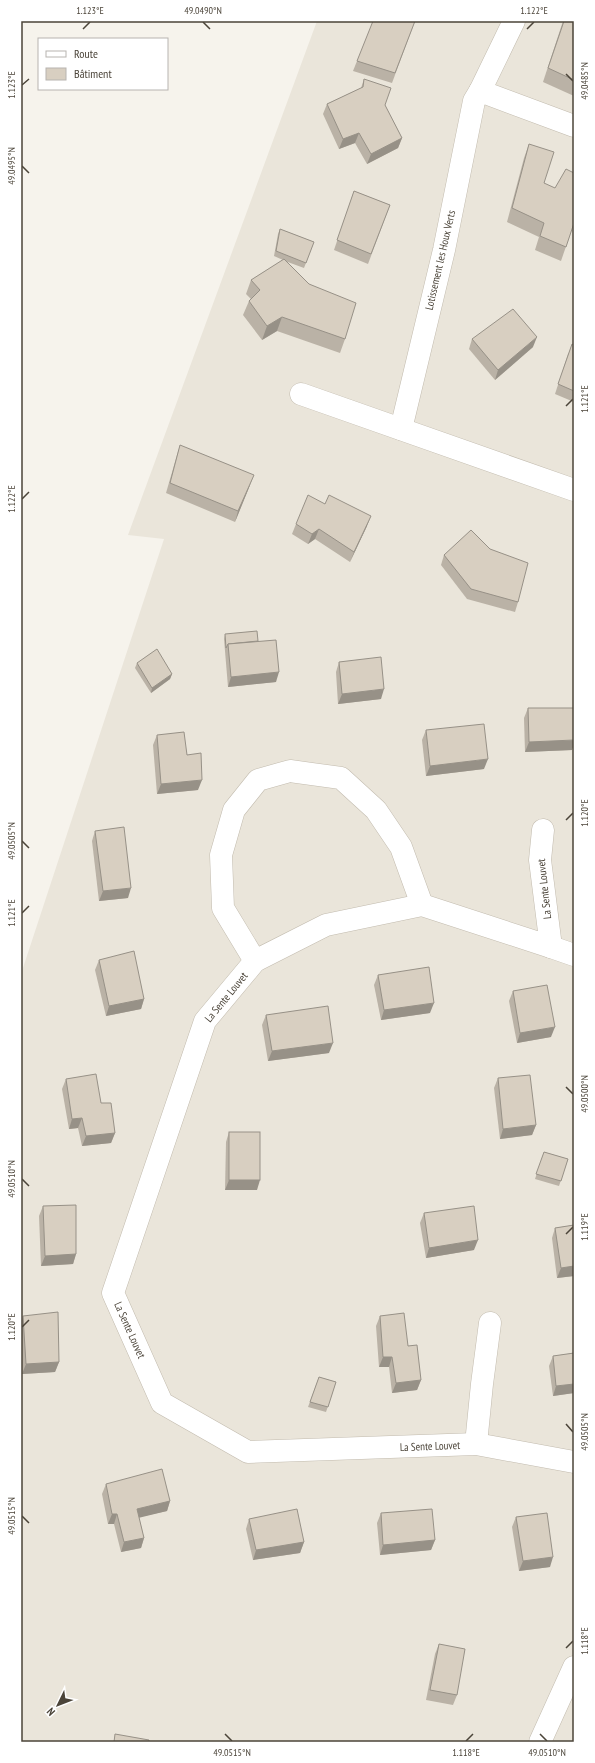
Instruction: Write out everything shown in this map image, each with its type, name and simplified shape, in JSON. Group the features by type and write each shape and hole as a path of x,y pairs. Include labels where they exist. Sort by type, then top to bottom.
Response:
{"street":[{"name":"Lotissement les Houx Verts","path":"401,430 444,250 474,101 514,21"},
{"path":"480,91 574,126"},
{"path":"301,394 574,490"},
{"name":"La Sente Louvet","path":"255,961 223,908 222,855 234,810 258,780 290,771 341,778 376,810 401,847 422,905"},
{"name":"La Sente Louvet","path":"543,830 540,860 551,947"},
{"name":"La Sente Louvet","path":"574,955 422,905 326,925 255,961 205,1021 113,1293 162,1403 248,1452 476,1444 574,1462"},
{"name":"La Sente Louvet","path":"476,1444 490,1323"},
{"path":"540,1742 574,1667"}],"shaded area":[{"path":"317,21 574,21 574,1742 21,1742 21,974 164,539 128,535"}],"building":[{"path":"373,21 415,21 395,73 357,61"},
{"path":"564,21 574,21 574,80 548,68"},
{"path":"364,79 391,88 385,105 402,138 371,154 359,133 343,139 327,104 363,87"},
{"path":"529,144 554,152 544,183 555,188 566,169 574,173 574,223 566,247 540,236 544,223 512,208"},
{"path":"354,191 390,205 371,254 337,240"},
{"path":"280,229 314,242 306,263 276,251"},
{"path":"284,259 309,284 356,303 345,339 282,317 267,326 249,301 260,290 251,280"},
{"path":"513,309 537,337 498,370 472,339"},
{"path":"572,344 574,345 574,391 558,384"},
{"path":"180,445 254,475 238,511 170,483"},
{"path":"308,495 325,504 329,495 371,516 354,552 319,529 312,534 296,524"},
{"path":"471,530 490,549 528,563 518,602 471,589 444,555"},
{"path":"257,631 258,641 228,644 226,648 225,634"},
{"path":"276,640 279,672 231,677 228,644"},
{"path":"157,649 172,674 152,688 137,663"},
{"path":"381,657 384,689 342,694 339,662"},
{"path":"528,708 574,708 574,740 529,742"},
{"path":"484,724 488,759 430,766 426,730"},
{"path":"184,732 187,755 201,753 202,780 161,784 157,735"},
{"path":"124,827 131,888 103,891 95,831"},
{"path":"134,951 144,999 109,1006 99,960"},
{"path":"429,967 434,1003 384,1010 378,975"},
{"path":"547,985 555,1027 520,1033 513,991"},
{"path":"328,1006 333,1043 272,1051 266,1015"},
{"path":"96,1074 101,1103 111,1103 115,1133 86,1136 82,1118 72,1119 66,1079"},
{"path":"530,1075 536,1125 503,1129 498,1078"},
{"path":"229,1132 260,1132 260,1180 229,1180"},
{"path":"544,1152 568,1159 561,1181 536,1174"},
{"path":"76,1205 76,1254 45,1256 43,1206"},
{"path":"474,1206 478,1240 429,1248 424,1213"},
{"path":"574,1225 574,1266 561,1268 555,1228"},
{"path":"58,1312 59,1362 26,1364 23,1316"},
{"path":"404,1313 408,1346 417,1345 421,1380 396,1383 392,1357 383,1357 380,1316"},
{"path":"574,1353 574,1384 556,1386 553,1356"},
{"path":"319,1377 336,1382 328,1407 310,1402"},
{"path":"162,1469 170,1501 137,1509 144,1538 124,1542 117,1514 112,1514 106,1484"},
{"path":"297,1509 304,1542 256,1550 249,1519"},
{"path":"432,1509 435,1540 383,1545 381,1513"},
{"path":"547,1513 553,1557 523,1561 516,1517"},
{"path":"439,1644 465,1649 457,1695 430,1690"},
{"path":"115,1734 149,1740 149,1742 114,1742"}]}
